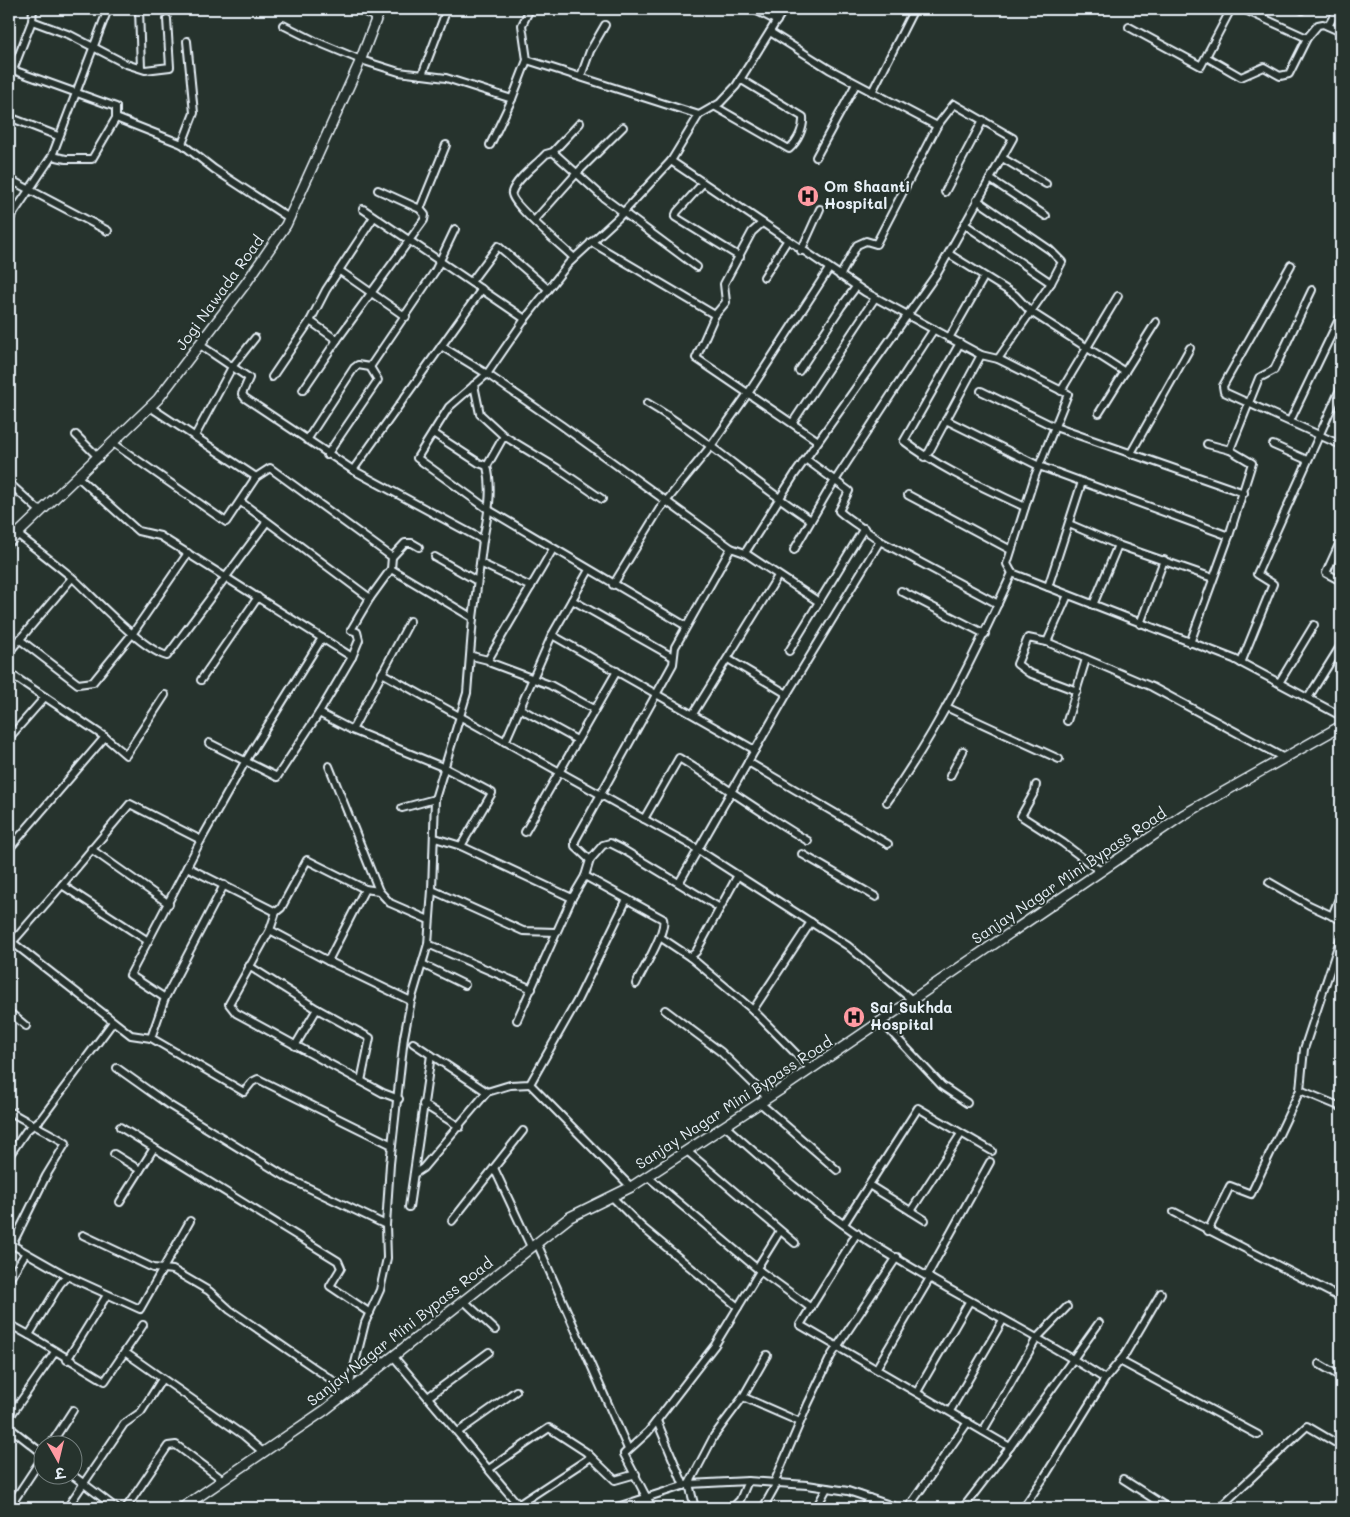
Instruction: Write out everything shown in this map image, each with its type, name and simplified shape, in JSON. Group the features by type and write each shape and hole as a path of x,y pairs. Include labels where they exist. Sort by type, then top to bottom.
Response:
{"street":[{"path":"33,9 32,21 11,69 116,107 116,118 92,159 66,159 52,156"},
{"path":"9,220 52,156 58,136 108,9"},
{"path":"139,9 141,68"},
{"path":"359,9 378,13"},
{"path":"422,75 447,9"},
{"path":"490,145 512,99 527,60 522,25 530,9"},
{"path":"753,9 777,20"},
{"path":"686,626 613,585 489,510 417,458 449,407 487,374 525,319 574,258 624,212 672,161 699,114 720,103 740,79 784,9"},
{"path":"872,92 914,9"},
{"path":"1130,27 1202,66 1208,58 1231,9"},
{"path":"1243,9 1307,38"},
{"path":"1328,26 1338,9"},
{"name":"Jogi Nawada Road","path":"9,542 99,458 150,407 200,346 246,283 289,218 361,60 378,13"},
{"path":"32,21 94,46 126,64 141,68 170,67 167,19"},
{"path":"581,76 590,51 605,24"},
{"path":"283,25 315,42 361,60 399,72 446,78 512,99"},
{"path":"1208,58 1240,77 1264,67 1280,76 1289,74 1307,38 1318,25 1328,26 1341,32"},
{"path":"770,32 856,84 937,126"},
{"path":"182,144 194,113 187,41"},
{"path":"527,60 699,114"},
{"path":"714,106 790,149 793,146 804,125 803,117 740,79"},
{"path":"816,156 856,84"},
{"path":"746,553 795,474 807,460 818,441 938,272 977,200 1004,159 1014,138 954,104 937,126 876,244 866,241 857,245 840,276"},
{"path":"9,116 58,136"},
{"path":"116,118 182,144 214,169 289,218"},
{"path":"946,192 984,120"},
{"path":"574,258 537,225 535,220 526,214 512,198 511,193 516,185 546,154 553,152 580,123"},
{"path":"535,220 576,174 623,127"},
{"path":"420,209 446,145"},
{"path":"553,152 604,198 663,244 697,267"},
{"path":"1004,159 1046,184"},
{"path":"672,161 761,224 856,287 981,355 998,359 1068,394 1039,466 1006,564 1012,573 1241,663 1341,716"},
{"path":"9,179 28,191 108,232"},
{"path":"990,179 1046,216"},
{"path":"703,183 677,212 675,217 740,257"},
{"path":"303,390 424,220 425,215 420,209 378,190"},
{"path":"977,200 1062,260 1061,267 1051,283 998,359"},
{"path":"363,209 525,319"},
{"path":"801,251 820,209"},
{"path":"272,376 310,321 374,217"},
{"path":"761,224 752,232 724,284 726,302 716,315 696,358 749,392 818,441"},
{"path":"964,224 1051,283"},
{"path":"370,367 406,317 440,261 455,230"},
{"path":"764,277 787,241"},
{"path":"591,242 716,315"},
{"path":"471,282 498,246 548,289"},
{"path":"948,254 1015,294 1031,312 1125,372"},
{"path":"1291,265 1223,386 1224,392 1341,445"},
{"path":"613,585 659,510 667,503 711,446 749,392 829,269"},
{"path":"340,271 406,317"},
{"path":"949,338 984,277"},
{"path":"799,372 856,287"},
{"path":"353,470 482,289"},
{"path":"1230,450 1259,378 1274,370 1312,290"},
{"path":"1061,391 1118,296"},
{"path":"793,422 875,298"},
{"path":"1290,421 1341,315"},
{"path":"310,321 337,340"},
{"path":"1099,413 1156,322"},
{"path":"1335,328 1341,333"},
{"path":"794,550 811,520 934,330"},
{"path":"195,436 232,367 255,338"},
{"path":"960,344 904,441 924,457 1025,507"},
{"path":"200,346 248,378 242,394 245,398 328,455 483,540"},
{"path":"441,346 487,374 731,548 746,553 819,602"},
{"path":"1131,453 1190,348"},
{"path":"924,457 981,355"},
{"path":"307,440 354,368 358,364 370,367 378,380 328,455"},
{"path":"474,385 480,414 504,436 557,468 602,500"},
{"path":"1241,663 1273,584 1257,574 1341,387"},
{"path":"981,391 1055,427 1244,493"},
{"path":"647,403 711,446 779,500 811,520"},
{"path":"150,407 256,477"},
{"path":"946,420 1039,466 1229,536"},
{"path":"433,433 479,463 487,466"},
{"path":"76,435 99,458"},
{"path":"83,1234 152,1268 173,1270 210,1291 230,1310 348,1391 370,1314 380,1290 387,1258 386,1225 392,1145 399,1099 404,1037 411,1001 428,944 435,799 467,693 469,661 472,656 477,580 482,564 483,540 489,510 490,478 487,466 504,436"},
{"path":"113,443 226,522 256,477 270,468 392,558"},
{"path":"1190,643 1244,493 1252,464 1230,450 1206,444"},
{"path":"1273,445 1307,460"},
{"path":"807,460 849,491 839,511 847,518 864,528 880,541 998,604"},
{"path":"78,477 138,531 160,536 352,657"},
{"path":"1048,587 1082,482"},
{"path":"9,483 41,512"},
{"path":"908,495 1011,550"},
{"path":"241,502 266,523 370,598"},
{"path":"17,534 72,578 133,633 159,654 167,656 266,523"},
{"path":"1069,524 1118,545 1213,578"},
{"path":"789,651 864,528"},
{"path":"1341,540 1326,573 1341,581"},
{"path":"679,883 786,694 880,541"},
{"path":"209,744 277,777 352,657 360,640 357,632 351,630 370,598 391,569 392,558 405,543 412,543 419,547"},
{"path":"1093,605 1118,545"},
{"path":"590,860 574,846 575,841 602,796 673,664 673,657 686,626 731,548"},
{"path":"488,660 553,549"},
{"path":"19,639 78,684 92,682 133,633 188,553"},
{"path":"435,557 477,580"},
{"path":"1140,624 1164,560"},
{"path":"482,564 531,587"},
{"path":"391,569 473,618"},
{"path":"504,742 521,709 552,635 589,570"},
{"path":"887,802 920,756 984,634 1012,573"},
{"path":"693,714 778,576"},
{"path":"9,652 72,578"},
{"path":"901,591 984,634"},
{"path":"1047,642 1068,596"},
{"path":"201,680 258,597"},
{"path":"572,600 673,657"},
{"path":"352,730 410,621"},
{"path":"1279,683 1314,625"},
{"path":"552,635 755,750"},
{"path":"165,998 130,975 201,840 245,762 322,638"},
{"path":"1077,691 1029,673 1017,664 1028,638 1047,642 1152,687 1284,758"},
{"path":"1308,698 1341,645"},
{"path":"472,656 488,660 491,663 532,679 550,684 594,709"},
{"path":"728,659 786,694"},
{"path":"1067,721 1086,659"},
{"path":"525,832 617,671"},
{"path":"9,673 105,737 126,754 166,695"},
{"path":"382,673 699,850 848,946 912,1000"},
{"path":"9,738 45,698"},
{"path":"946,707 1059,759"},
{"path":"521,709 578,740"},
{"path":"318,713 352,730 445,768 492,793 461,846"},
{"name":"Sanjay Nagar Mini Bypass Road","path":"182,1508 348,1391 570,1218 631,1187 725,1126 1182,815 1341,726"},
{"path":"9,849 105,737"},
{"path":"950,776 963,751"},
{"path":"644,819 679,758 731,789 776,822 808,841"},
{"path":"748,762 888,844"},
{"path":"329,766 379,891 390,903 429,920"},
{"path":"1036,785 1035,791 1021,816 1063,843 1100,871"},
{"path":"402,808 435,799"},
{"path":"201,840 130,804 10,944 131,1035 151,1038 244,1092 252,1082 258,1079 392,1145"},
{"path":"434,838 461,846 572,898"},
{"path":"517,1020 572,898 586,876 590,860 603,845 610,843 720,908"},
{"path":"91,849 168,904"},
{"path":"802,854 876,897"},
{"path":"379,891 365,889 307,860 281,908 276,912 270,930 228,1004 236,1013 295,1046 399,1099"},
{"path":"187,867 276,912"},
{"path":"690,957 696,952 738,875"},
{"path":"586,876 663,919 664,923 660,938 636,984"},
{"path":"1269,882 1341,920"},
{"path":"62,884 148,941"},
{"path":"151,1038 165,998 224,885"},
{"path":"328,961 365,889"},
{"path":"432,890 523,930 556,932"},
{"path":"1332,916 1341,894"},
{"path":"530,1084 577,1001 627,899"},
{"path":"753,1010 811,922"},
{"path":"270,930 328,961 411,1001"},
{"path":"1208,1231 1230,1186 1251,1194 1300,1090 1304,1049 1341,937"},
{"path":"660,938 690,957 753,1010 811,1069"},
{"path":"428,944 532,989"},
{"path":"422,964 465,985"},
{"path":"249,966 317,1009 370,1038 361,1081"},
{"path":"295,1046 317,1009"},
{"path":"665,1010 721,1052 764,1100 838,1170"},
{"path":"9,1012 26,1026"},
{"path":"881,1021 942,1086 967,1104"},
{"path":"9,1156 26,1131 34,1125 114,1022"},
{"path":"412,1043 487,1092"},
{"path":"409,1207 423,1104 432,1055"},
{"path":"117,1068 169,1105 288,1178 386,1225"},
{"path":"414,1174 423,1168 460,1127 487,1092 510,1085 530,1084 631,1187"},
{"path":"1300,1090 1341,1106"},
{"path":"423,1104 460,1127"},
{"path":"844,1224 918,1108 992,1151"},
{"path":"9,1112 42,1127 66,1143 10,1244 25,1254 67,1276 140,1309 190,1221"},
{"path":"725,1126 808,1198 857,1233 968,1302 1037,1338 1105,1379"},
{"path":"120,1127 338,1261 341,1268 330,1286 370,1314"},
{"path":"452,1221 523,1131"},
{"path":"911,1211 961,1134"},
{"path":"120,1202 154,1148"},
{"path":"687,1150 795,1243"},
{"path":"114,1154 140,1170"},
{"path":"876,1369 929,1277 990,1162"},
{"path":"494,1168 534,1245 628,1449"},
{"path":"647,1176 759,1270 811,1308"},
{"path":"869,1185 925,1220"},
{"path":"612,1197 642,1227 738,1307"},
{"path":"1174,1212 1341,1298"},
{"path":"652,1508 624,1454 648,1432 714,1344 738,1307 780,1231"},
{"path":"857,1233 800,1326 1010,1447"},
{"path":"9,1280 25,1254"},
{"path":"763,1508 776,1483 800,1422 837,1347 897,1257"},
{"path":"29,1334 67,1276"},
{"path":"1023,1508 1105,1379 1120,1362 1161,1294"},
{"path":"68,1360 107,1295"},
{"path":"463,1300 495,1330"},
{"path":"917,1392 968,1302"},
{"path":"983,1431 1037,1338 1067,1307"},
{"path":"950,1411 1003,1320"},
{"path":"964,1508 1099,1323"},
{"path":"9,1324 29,1334 54,1352 105,1381 126,1353 143,1325"},
{"path":"9,1418 54,1352"},
{"path":"428,1397 488,1352"},
{"path":"126,1353 243,1435 263,1452"},
{"path":"686,1485 714,1436 743,1396 767,1355"},
{"path":"393,1356 520,1506 591,1457"},
{"path":"1120,1362 1258,1435"},
{"path":"1319,1364 1341,1377"},
{"path":"67,1508 124,1424 141,1412 162,1379"},
{"path":"458,1432 516,1391"},
{"path":"743,1396 800,1422"},
{"path":"9,1402 15,1407"},
{"path":"57,1434 73,1410"},
{"path":"657,1420 695,1508"},
{"path":"908,1508 968,1422"},
{"path":"1219,1508 1307,1426 1341,1446"},
{"path":"9,1427 32,1445"},
{"path":"489,1469 549,1428 591,1457 615,1480 636,1474"},
{"path":"126,1508 168,1446 176,1445 223,1480"},
{"path":"9,1508 32,1473"},
{"path":"1123,1479 1168,1508"},
{"path":"732,1508 740,1500 748,1481"},
{"path":"614,1508 686,1485 748,1481 848,1491 899,1508"},
{"path":"83,1483 116,1508"},
{"path":"816,1508 827,1488"},
{"path":"640,1508 647,1497"},
{"path":"864,1508 869,1498"}],"place":[{"name":"Om Shaanti Hospital","path":"808,196"},
{"name":"Sai Sukhda Hospital","path":"854,1017"}]}
